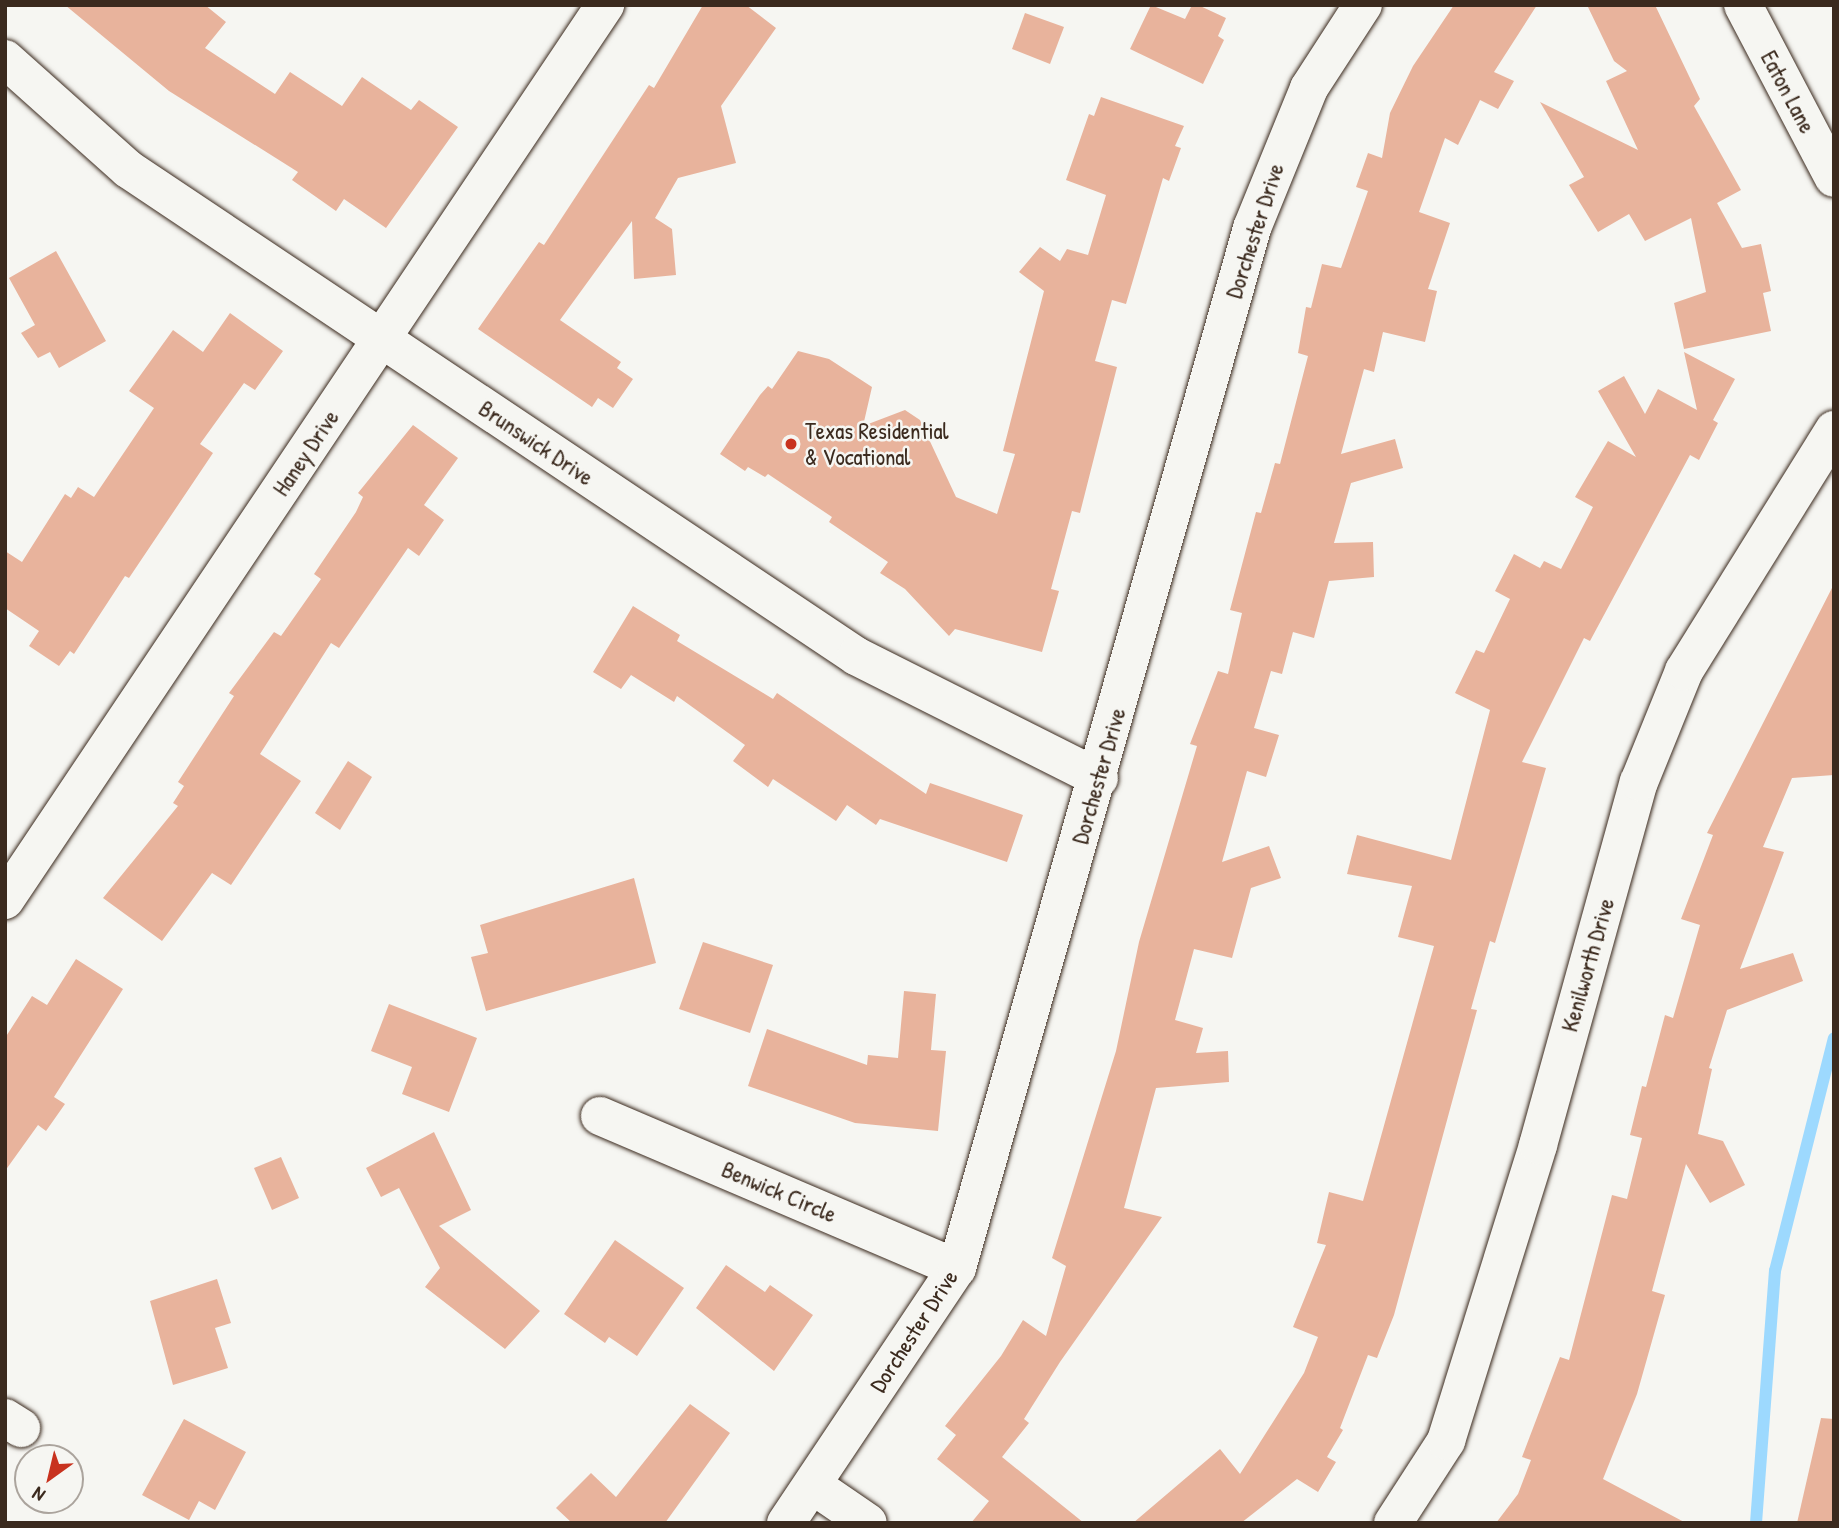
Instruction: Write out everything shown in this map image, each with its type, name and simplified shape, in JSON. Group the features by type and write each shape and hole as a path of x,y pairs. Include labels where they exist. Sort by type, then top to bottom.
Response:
{"street":[{"name":"Haney Drive","path":"5,900 605,5"},
{"name":"Dorchester Drive","path":"786,1523 814,1486 957,1268 1099,778 1252,228 1308,88 1363,5"},
{"name":"Eaton Lane","path":"1742,5 1834,178"},
{"name":"Brunswick Drive","path":"5,59 128,169 856,656 1099,778"},
{"name":"Kenilworth Drive","path":"1393,1523 1446,1441 1538,1145 1649,757 1684,671 1834,430"},
{"name":"Benwick Circle","path":"600,1116 957,1268"},
{"path":"814,1486 868,1523"}],"building":[{"path":"65,5 205,5 226,22 205,48 275,94 290,72 342,106 362,77 411,110 419,100 458,127 386,228 344,199 336,211 292,180 298,172 169,91"},
{"path":"703,5 746,5 776,28 721,106 736,163 678,178 655,218 672,229 676,275 634,279 632,221 560,320 621,362 617,368 633,379 613,408 598,398 592,407 478,329 539,242 544,245 649,85 654,88"},
{"path":"1151,5 1185,19 1192,5 1198,5 1226,18 1218,36 1224,40 1203,84 1130,49"},
{"path":"1454,5 1537,5 1494,72 1514,81 1498,109 1480,100 1458,145 1445,138 1419,212 1450,223 1428,289 1437,291 1425,342 1383,332 1374,372 1364,369 1341,454 1395,439 1403,468 1351,483 1334,543 1373,542 1374,577 1329,581 1314,638 1293,632 1282,674 1271,671 1254,728 1279,735 1266,777 1247,771 1222,862 1269,846 1281,878 1251,888 1232,958 1194,949 1175,1020 1203,1028 1196,1053 1228,1051 1229,1082 1156,1088 1124,1208 1162,1217 1060,1362 1024,1419 1029,1423 1002,1457 1084,1523 971,1523 989,1501 937,1459 956,1435 945,1426 1001,1356 1023,1320 1046,1336 1066,1266 1052,1258 1116,1051 1139,942 1197,746 1190,744 1218,671 1228,674 1242,613 1230,610 1256,512 1261,513 1275,463 1280,464 1308,356 1298,353 1306,307 1311,308 1322,264 1341,268 1368,191 1356,187 1368,153 1382,158 1390,113 1413,66"},
{"path":"1587,5 1655,5 1700,99 1694,106 1741,190 1717,203 1742,248 1761,244 1771,291 1763,293 1771,331 1684,349 1674,303 1706,292 1691,218 1645,241 1629,214 1598,232 1569,185 1584,177 1540,102 1638,150 1606,81 1627,71 1614,61"},
{"path":"1025,13 1064,27 1050,64 1012,49"},
{"path":"1101,97 1184,126 1175,146 1181,148 1169,181 1163,178 1126,304 1112,300 1095,361 1117,367 1080,513 1072,511 1051,589 1059,591 1042,652 955,629 949,636 905,589 880,573 888,562 829,522 832,517 768,474 765,477 748,467 745,471 720,454 760,395 768,386 772,389 798,351 829,359 872,387 863,426 905,410 920,420 956,497 997,514 1015,454 1003,451 1044,291 1019,272 1040,247 1060,261 1067,249 1088,255 1106,195 1066,180 1089,114 1094,116"},
{"path":"56,251 106,341 59,368 50,352 38,358 21,333 35,325 9,278"},
{"path":"230,313 283,351 255,390 244,383 200,444 213,453 129,578 125,576 74,654 70,651 59,666 29,646 39,631 5,608 5,551 22,562 65,494 71,498 78,487 94,497 154,408 129,391 173,330 203,352"},
{"path":"1684,352 1735,379 1713,420 1718,423 1699,460 1690,455 1590,641 1584,638 1522,762 1546,768 1495,943 1490,941 1471,1009 1477,1010 1394,1315 1377,1358 1368,1355 1340,1428 1343,1430 1327,1457 1336,1462 1318,1492 1297,1479 1241,1523 1133,1523 1220,1449 1240,1474 1304,1373 1318,1337 1293,1327 1326,1245 1317,1243 1329,1192 1363,1201 1434,946 1398,937 1412,886 1347,874 1357,835 1451,860 1490,710 1455,693 1476,650 1484,653 1510,599 1495,591 1514,554 1540,568 1544,561 1561,569 1593,507 1575,497 1608,441 1636,457 1598,391 1624,376 1645,414 1658,389 1697,410"},
{"path":"413,425 458,458 424,505 444,520 419,556 408,548 339,648 331,643 260,754 301,781 231,885 212,873 162,941 103,898 178,806 173,803 184,786 178,782 234,696 229,693 274,632 281,636 321,579 314,574 356,512 363,497 358,493"},
{"path":"1834,584 1834,775 1792,778 1763,847 1784,852 1740,969 1793,953 1803,981 1727,1010 1709,1068 1712,1069 1698,1134 1723,1141 1745,1185 1710,1203 1686,1164 1652,1291 1665,1295 1637,1394 1603,1479 1686,1523 1496,1523 1518,1494 1531,1460 1522,1457 1560,1357 1569,1360 1612,1195 1627,1199 1642,1138 1630,1135 1642,1086 1646,1087 1665,1015 1673,1018 1700,925 1681,919 1713,835 1707,833"},
{"path":"633,606 680,635 677,641 773,699 777,693 926,794 930,783 1023,815 1007,862 880,819 876,825 847,805 836,821 773,779 768,787 733,761 745,745 677,696 674,702 631,675 621,689 593,672"},
{"path":"348,761 372,777 340,830 315,813"},
{"path":"634,878 656,963 486,1011 471,957 488,953 480,925"},
{"path":"703,942 773,965 750,1033 679,1009"},
{"path":"76,959 123,989 54,1097 65,1104 46,1131 38,1125 5,1171 5,1038 32,996 47,1005"},
{"path":"904,991 936,994 931,1050 946,1051 938,1131 855,1123 748,1086 767,1029 867,1065 868,1055 898,1058"},
{"path":"389,1004 477,1038 449,1112 402,1094 412,1067 371,1051"},
{"path":"434,1132 471,1210 439,1226 540,1311 505,1349 425,1287 440,1268 399,1188 381,1197 366,1168"},
{"path":"281,1157 299,1198 272,1210 254,1168"},
{"path":"615,1240 684,1288 637,1356 609,1337 605,1343 564,1314"},
{"path":"726,1265 765,1292 770,1285 813,1315 774,1371 696,1308"},
{"path":"217,1279 231,1323 215,1328 228,1368 173,1385 150,1301"},
{"path":"690,1404 730,1433 665,1523 572,1523 556,1508 591,1473 616,1497"},
{"path":"1821,1418 1834,1419 1834,1523 1797,1523"},
{"path":"184,1419 246,1452 215,1510 199,1501 189,1520 142,1495"}],"waterway":[{"path":"1756,1523 1775,1271 1834,1038"}],"place":[{"name":"Texas Residential & Vocational","path":"791,444"}]}
